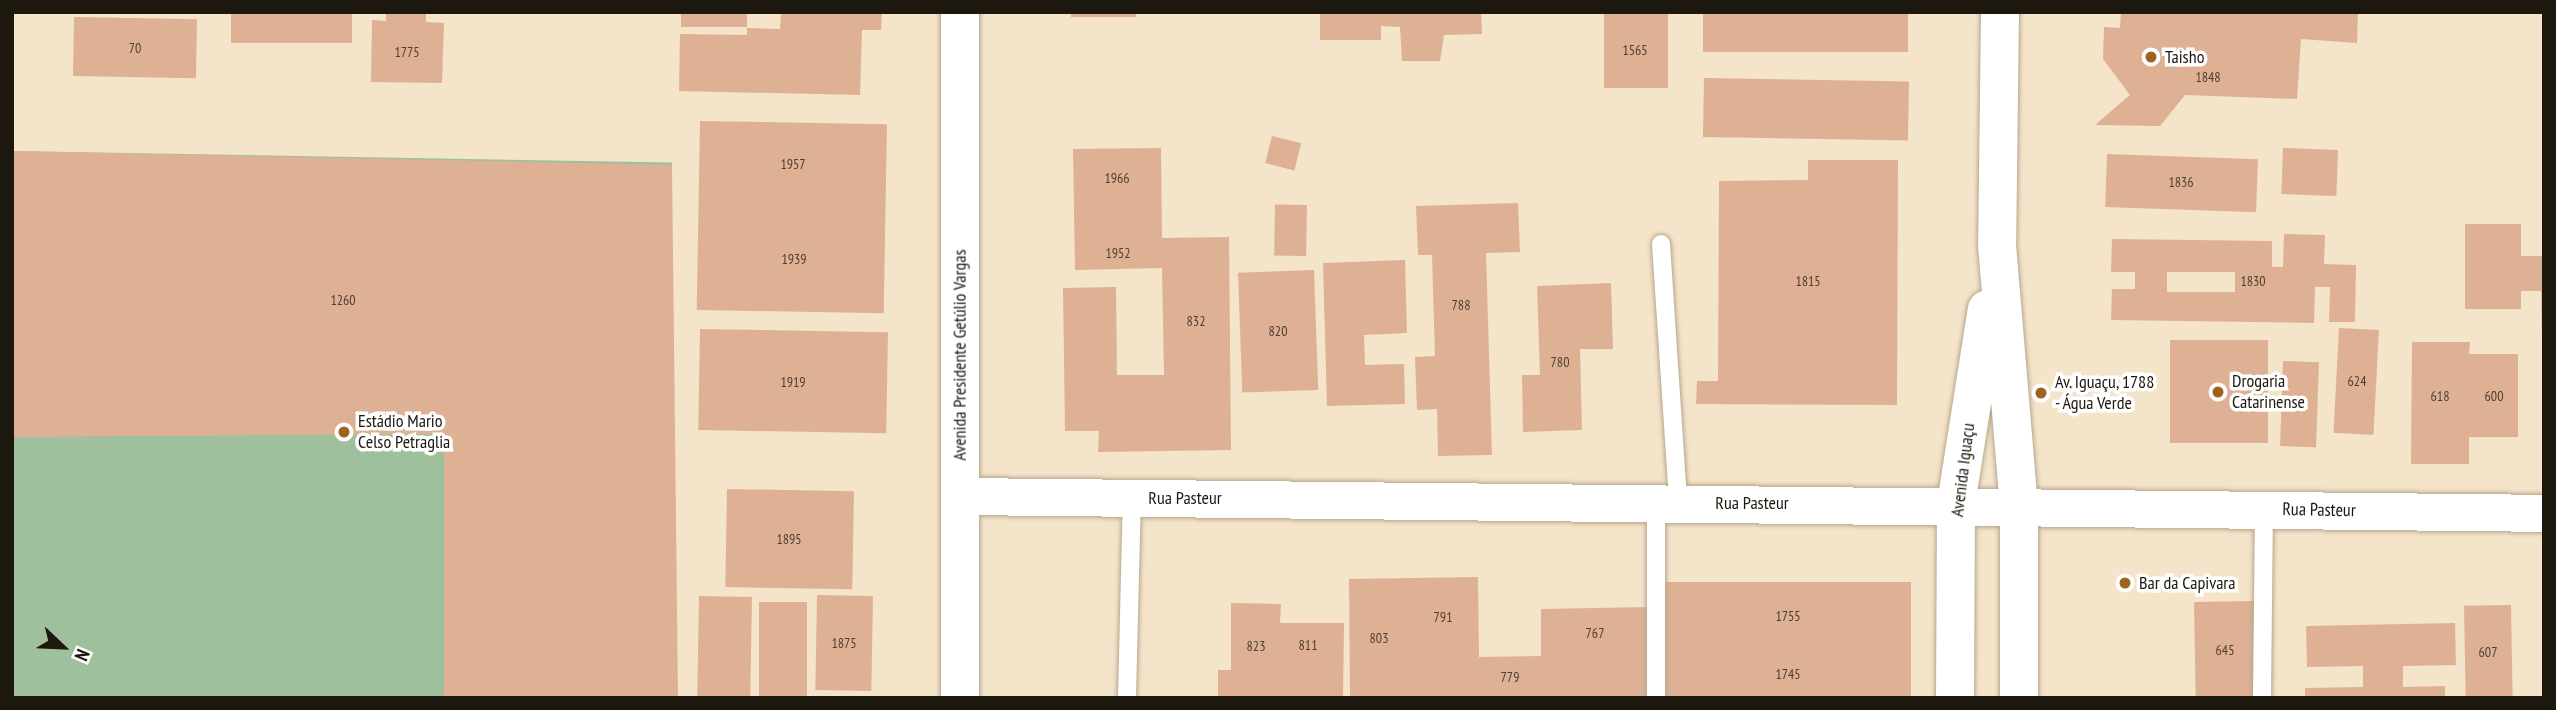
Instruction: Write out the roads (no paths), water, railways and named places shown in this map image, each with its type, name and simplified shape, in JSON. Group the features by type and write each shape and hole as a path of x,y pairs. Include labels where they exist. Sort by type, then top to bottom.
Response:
{"main road":[{"name":"Avenida Presidente Getúlio Vargas","path":"960,12 960,698"},
{"name":"Avenida Iguaçu","path":"2000,12 1997,245 2019,505 2019,698"},
{"name":"Avenida Iguaçu","path":"1955,698 1956,504 1997,245"}],"street":[{"name":"Rua Pasteur","path":"960,496 1956,504 2544,513"}],"lane":[{"path":"1656,698 1667,502 1661,244"},
{"path":"1127,698 1132,497"},
{"path":"2262,698 2264,509"}],"place":[{"name":"Taisho","path":"2151,57"},
{"name":"Drogaria Catarinense","path":"2218,392"},
{"name":"Av. Iguaçu, 1788 - Água Verde","path":"2041,393"},
{"name":"Estádio Mario Celso Petraglia","path":"344,432"},
{"name":"Bar da Capivara","path":"2125,583"}]}
